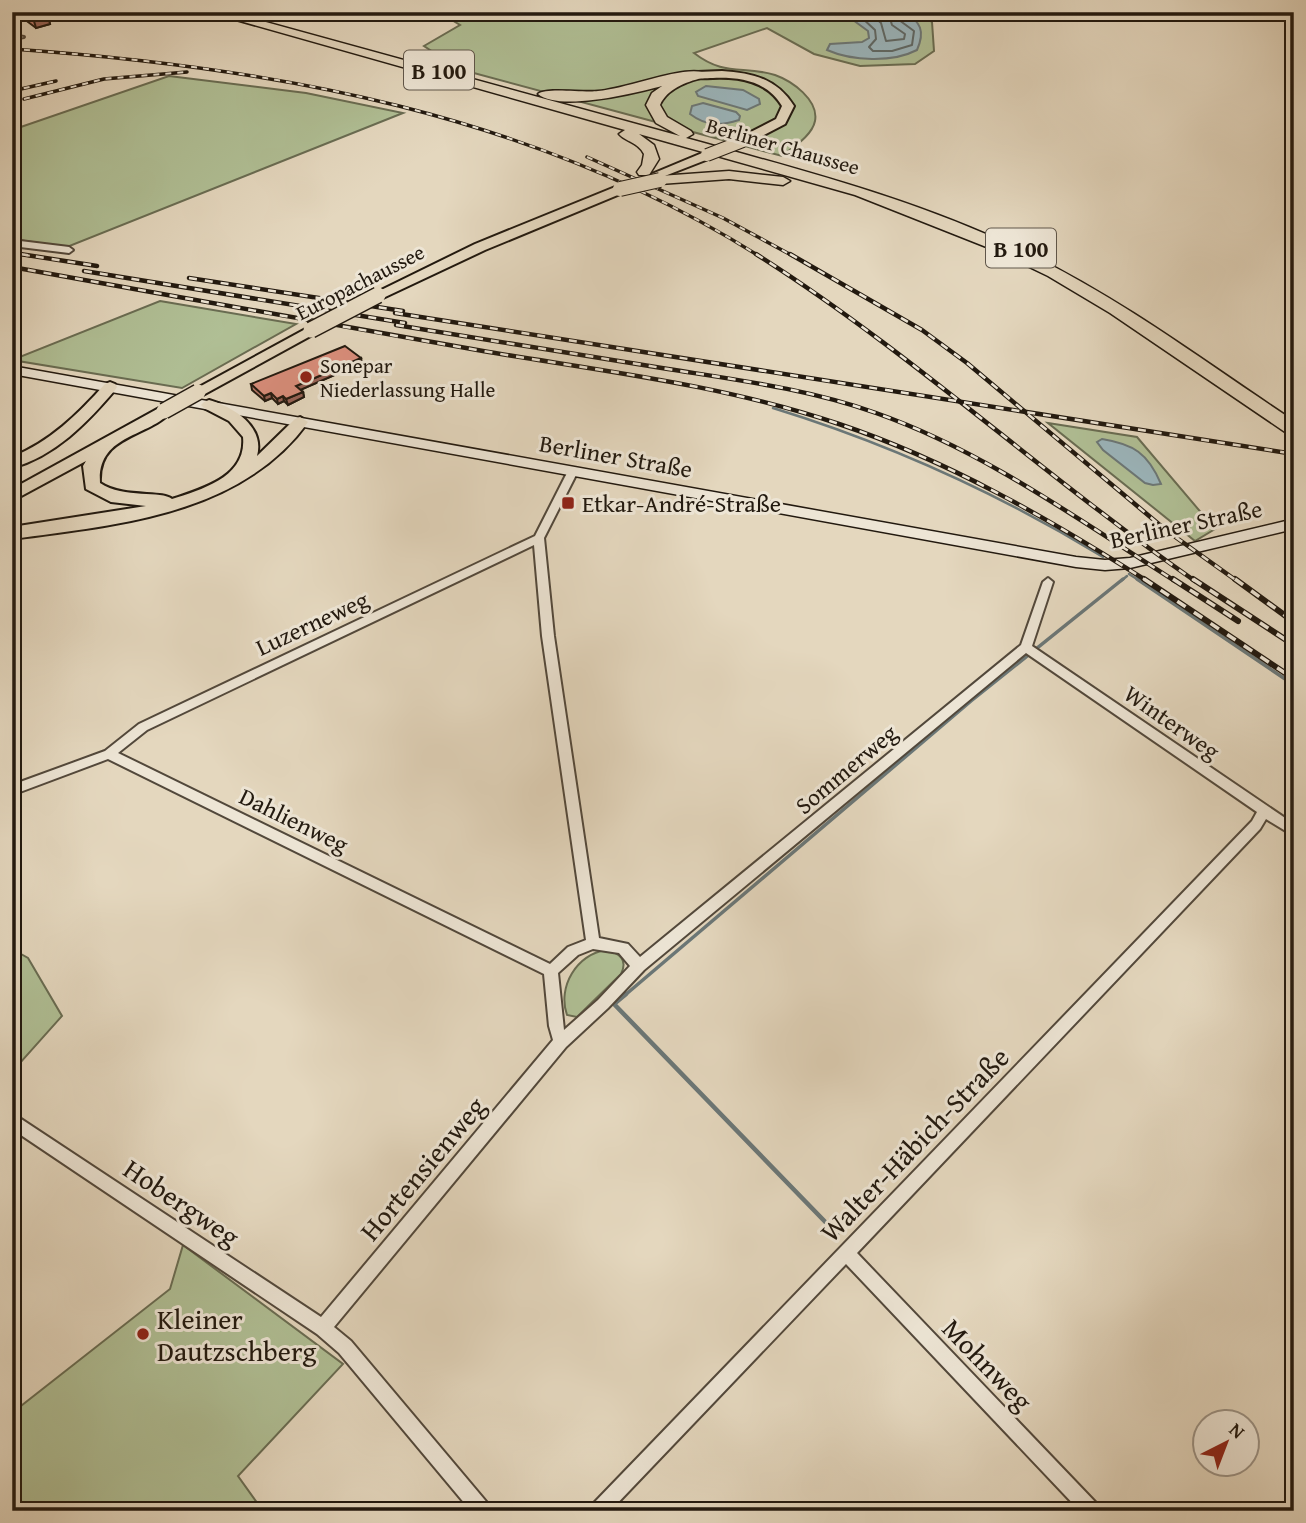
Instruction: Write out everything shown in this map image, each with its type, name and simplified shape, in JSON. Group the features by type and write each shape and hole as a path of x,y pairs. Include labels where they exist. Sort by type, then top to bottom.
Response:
{"highway":[{"name":"Berliner Chaussee","path":"214,12 832,183 942,221 1026,258 1100,300 1294,430"},
{"name":"Berliner Chaussee","path":"226,12 489,84 710,149 897,197 1033,254 1138,313 1294,417"},
{"path":"489,84 582,98 633,92 697,75"},
{"path":"697,75 667,86 657,96 653,105 655,113 671,127 710,149"},
{"path":"470,85 523,104 632,136 650,149 653,157 652,176"},
{"path":"621,189 652,176 729,175 821,188 942,221"}],"main road":[{"path":"652,176 710,149 743,141 781,121 787,112 785,98 779,91 756,79 724,74 697,75"},
{"name":"Europachaussee","path":"12,496 198,391 378,295 480,247 621,189"},
{"path":"12,463 53,444 71,430 110,387"},
{"path":"209,405 246,428 252,443 244,467 220,486"},
{"path":"12,533 117,520 175,505 220,486 268,458 300,422"},
{"path":"116,438 90,466 92,485 102,493 119,499 141,501 193,497"}],"street":[{"path":"12,243 69,250"},
{"name":"Berliner Straße","path":"12,370 1042,556 1105,565 1176,553 1294,524"},
{"path":"573,471 539,538 548,636 593,943"},
{"name":"Luzerneweg","path":"109,754 143,726 539,538"},
{"path":"1030,651 1048,582"},
{"name":"Winterweg","path":"1030,651 1294,831"},
{"name":"Sommerweg","path":"561,1042 639,966 1030,651"},
{"path":"12,790 109,754"},
{"name":"Dahlienweg","path":"109,754 551,971"},
{"name":"Walter-Häbich-Straße","path":"597,1511 1256,825 1264,811"},
{"path":"561,1042 556,1026 551,971 573,951 593,943 623,948 639,966"},
{"name":"Hortensienweg","path":"323,1328 561,1042"},
{"name":"Hobergweg","path":"12,1120 323,1328 345,1347 483,1511"},
{"name":"Mohnweg","path":"846,1253 1092,1511"}],"green space":[{"path":"429,12 914,12 932,22 934,51 915,64 860,66 814,54 767,28 694,53 725,68 775,75 789,82 809,99 815,113 813,126 802,141 782,156 422,59 436,54 424,46 460,25 440,13"},
{"path":"169,76 306,93 403,113 67,247 12,239 12,130"},
{"path":"160,301 296,324 182,388 12,360"},
{"path":"1048,423 1137,437 1215,529 1195,541"},
{"path":"12,949 28,958 62,1016 12,1072"},
{"path":"606,950 615,953 623,961 621,974 577,1017 567,1015 565,994 572,974 586,958"},
{"path":"183,1245 343,1364 238,1476 263,1511 12,1511 12,1413 170,1289"}],"water":[{"path":"892,13 913,19 919,26 921,36 917,50 896,57 872,59 827,50 830,44 862,42 869,38 868,31 853,20 853,14"},
{"path":"706,86 743,90 759,99 760,104 747,110 698,96 696,92"},
{"path":"703,103 736,112 740,116 739,120 713,124 690,114 692,106"},
{"path":"1102,439 1131,447 1145,457 1161,484 1145,483 1103,450 1097,442"}],"building":[{"name":"Sonepar Niederlassung Halle","path":"345,346 361,358 296,386 303,392 286,399 283,396 277,399 271,393 264,396 251,384"}],"waterway":[{"path":"773,408 859,437 943,472 1024,512 1103,557"},
{"path":"1129,574 1139,581"},
{"path":"1121,581 1127,576"},
{"path":"624,996 971,701 1123,579"},
{"path":"1139,581 1294,685"},
{"path":"626,994 614,1004 837,1234"}],"railway":[{"path":"12,49 207,69 304,85 399,106 493,133 584,166 673,207 759,256"},
{"path":"24,99 104,79 187,72"},
{"path":"12,91 56,81"},
{"path":"587,157 723,218 793,256"},
{"path":"12,253 32,256"},
{"path":"20,254 97,266"},
{"path":"790,254 922,330 967,363 1025,412"},
{"path":"759,256 869,332 959,402"},
{"path":"12,267 424,341 662,380 796,410 920,455 998,493 1147,581"},
{"path":"84,271 405,323"},
{"path":"189,278 403,311"},
{"path":"395,313 959,402"},
{"path":"396,325 746,381 799,391 876,413 916,429 993,467 1175,581"},
{"path":"959,402 1025,412"},
{"path":"959,402 1085,500 1195,581"},
{"path":"1025,412 1294,454"},
{"path":"1025,412 1167,531 1237,581"},
{"path":"1173,579 1238,621"},
{"path":"1193,579 1294,645"},
{"path":"1235,579 1294,622"},
{"path":"1147,581 1294,679"}],"place":[{"name":"Sonepar Niederlassung Halle","path":"306,377"},
{"name":"Etkar-André-Straße","path":"568,503"},
{"name":"Kleiner Dautzschberg","path":"143,1334"}]}
